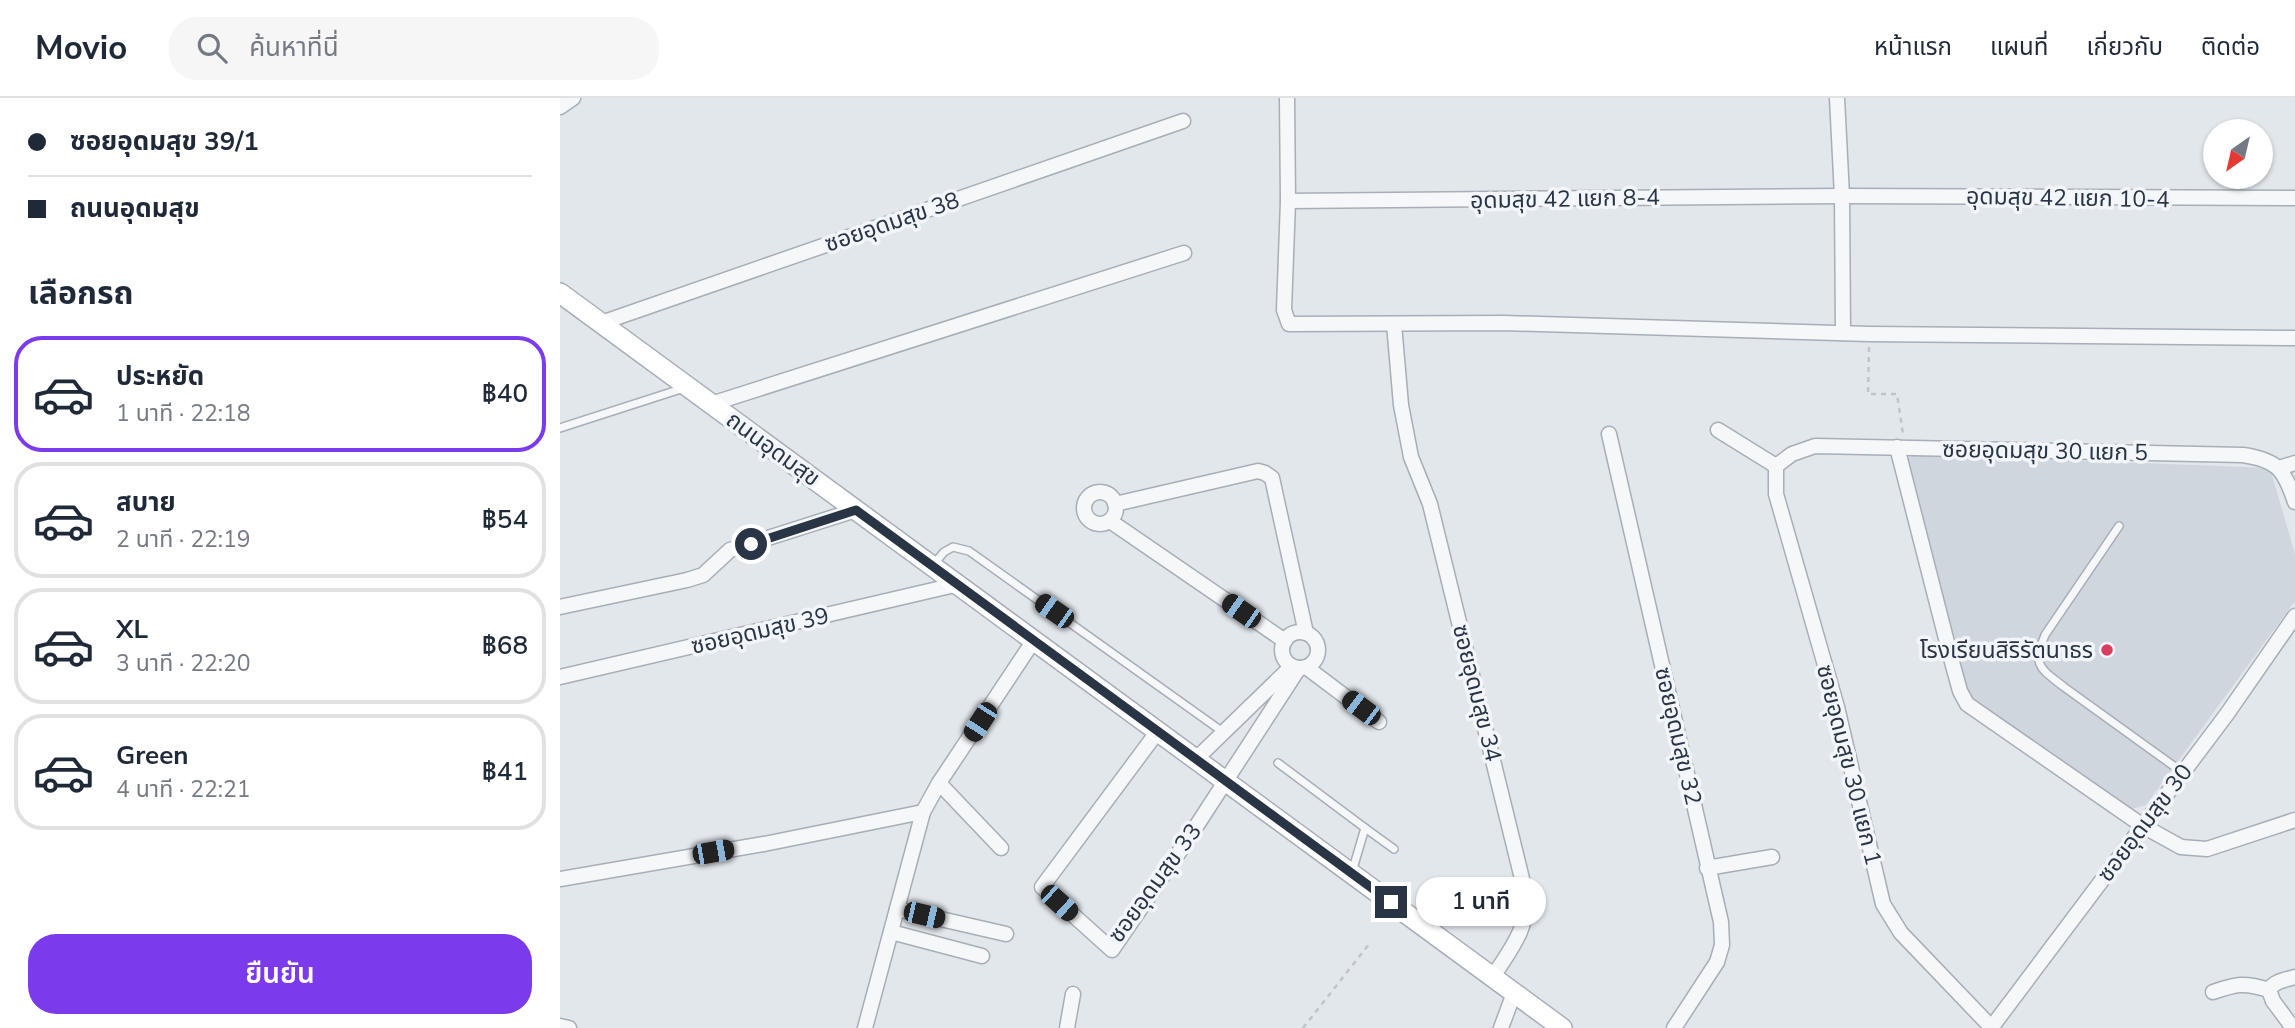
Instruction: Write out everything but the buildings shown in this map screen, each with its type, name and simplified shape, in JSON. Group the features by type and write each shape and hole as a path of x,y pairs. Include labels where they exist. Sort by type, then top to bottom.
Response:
{"main road":[{"name":"ถนนอุดมสุข","path":"560,293 1562,1028"}],"street":[{"path":"560,107 573,98"},
{"path":"1287,98 1288,201 1284,310 1289,324 1504,323 1869,334 2295,338"},
{"path":"1838,98 1843,333"},
{"name":"ซอยอุดมสุข 38","path":"601,323 1183,121"},
{"name":"อุดมสุข 42 แยก 8-4","path":"1288,201 1842,195"},
{"name":"อุดมสุข 42 แยก 10-4","path":"1842,195 2295,198"},
{"path":"711,404 1184,253"},
{"name":"ซอยอุดมสุข 34","path":"1394,324 1401,405 1411,457 1430,504 1527,895 1527,915 1522,930 1493,977"},
{"path":"1718,430 1776,466"},
{"name":"ซอยอุดมสุข 32","path":"1609,434 1721,922 1722,945 1717,962 1674,1028"},
{"name":"ซอยอุดมสุข 30 แยก 5","path":"1776,466 1792,454 1815,446 2243,455 2265,458 2278,468"},
{"path":"1901,447 1952,662 1960,691 1967,704 2143,826 2181,847 2200,850 2295,820"},
{"path":"2295,463 2278,468 2295,502"},
{"name":"ซอยอุดมสุข 30 แยก 1","path":"1776,466 1776,494 1837,707 1883,905 1901,933 1992,1028"},
{"path":"1115,504 1258,471 1265,473 1272,478 1306,633"},
{"path":"1096,493 1108,495 1115,504 1116,510 1110,521 1104,524 1092,522 1087,518 1084,506 1090,496 1096,493"},
{"path":"560,607 703,575 730,550 856,510"},
{"path":"1110,521 1285,641"},
{"name":"ซอยอุดมสุข 39","path":"560,677 959,584"},
{"name":"ซอยอุดมสุข 30","path":"1992,1028 2227,714 2295,615"},
{"path":"1196,759 1223,732 1299,667 1312,664 1318,653 1316,641 1306,633 1294,633 1285,641 1282,652 1287,662 1299,667 1380,722"},
{"path":"865,1028 923,812 939,783 1034,640"},
{"path":"1226,781 1299,667"},
{"name":"ซอยอุดมสุข 33","path":"1158,731 1042,887 1112,950 1226,781"},
{"path":"939,783 1001,848"},
{"path":"560,879 764,844 923,812"},
{"path":"1707,868 1772,857"},
{"path":"897,909 1006,934"},
{"path":"891,932 982,956"},
{"path":"2285,1025 2271,995 2271,985 2295,978"},
{"path":"2213,992 2236,984 2250,984 2271,995"},
{"path":"1067,1028 1073,993"},
{"path":"1501,1028 1514,993"},
{"path":"560,1026 569,1028"}],"lane":[{"path":"560,428 688,387"},
{"path":"2119,526 2045,635 2037,652 2039,663 2046,673 2064,687 2182,772"},
{"path":"933,565 944,552 953,547 969,551 1223,732"},
{"path":"1278,764 1394,849"},
{"path":"1352,873 1365,828"}],"path":[{"path":"1869,334 1868,394 1897,394 1901,447"},
{"path":"1303,1028 1370,943"}],"shaded area":[{"name":"โรงเรียนสิริรัตนาธร","path":"1914,454 2270,468 2295,554 2295,601 2146,805 2132,809 1970,699 1907,468 1907,459"}],"place":[{"name":"โรงเรียนสิริรัตนาธร","path":"2107,650"}],"route":[{"path":"751,544 856,510 1391,902"}]}
